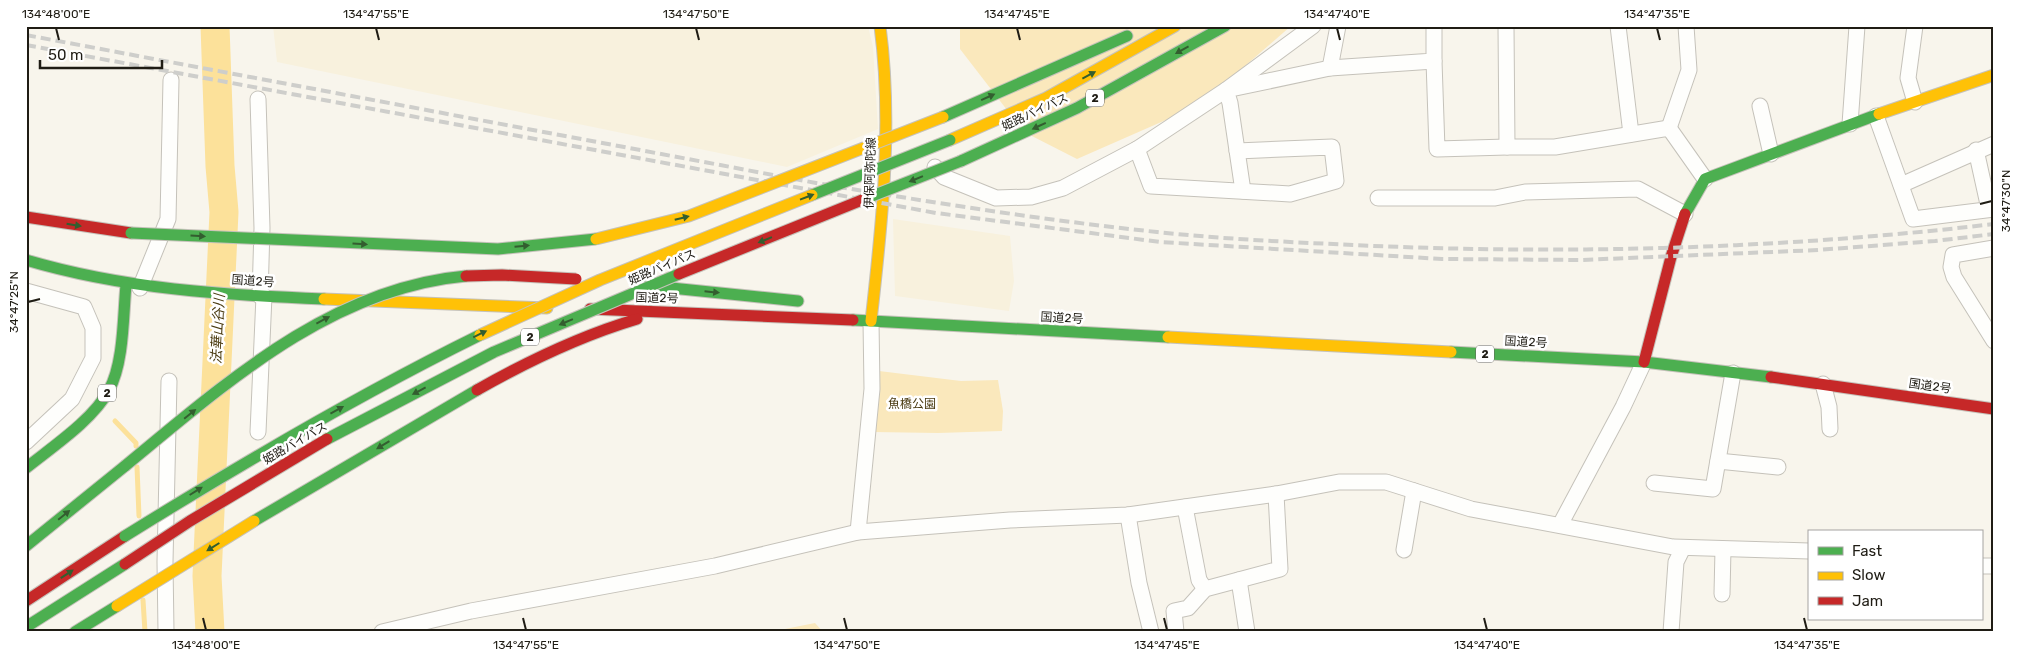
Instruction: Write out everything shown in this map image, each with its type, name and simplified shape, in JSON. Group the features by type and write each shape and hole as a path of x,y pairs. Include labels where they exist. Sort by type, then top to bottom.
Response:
{"main road":[{"name":"伊保阿弥陀線","path":"869,312 884,203 884,57 880,26"},
{"name":"姫路バイパス","path":"26,600 246,460 420,364 487,331 673,249 950,140 1046,98 1175,26"},
{"name":"姫路バイパス","path":"26,627 190,521 320,443 494,352 688,270 961,161 1077,108 1225,26"},
{"path":"26,217 131,233 428,248 498,248 588,241 690,216 943,116 1140,30"},
{"path":"1644,362 1671,257 1685,214 1705,179 1850,124 1994,75"},
{"name":"国道2号","path":"26,260 78,275 133,286 262,296 663,312 869,312 974,326 1644,362 1823,384 1994,409"},
{"path":"26,546 255,362 300,332 344,308 429,280 484,274 576,278 814,302"},
{"name":"2","path":"26,468 96,407 110,389 133,286"},
{"path":"75,632 254,521 461,399 551,351 606,328 663,312"}],"street":[{"path":"885,116 944,177 996,198 1031,197 1063,188 1137,149 1226,90 1313,26"},
{"path":"1330,68 1338,26"},
{"path":"1434,26 1437,149 1507,146 1555,147 1669,128"},
{"path":"1506,26 1507,146"},
{"path":"1618,26 1631,134"},
{"path":"1669,128 1689,70 1686,26"},
{"path":"1850,124 1857,26"},
{"path":"1915,26 1908,78 1915,102"},
{"path":"1226,90 1330,68 1434,61"},
{"path":"133,286 168,219 171,80"},
{"path":"1226,90 1230,102 1243,191"},
{"path":"258,99 262,228 258,432"},
{"path":"1760,106 1771,154"},
{"path":"1876,116 1913,219 1991,209 1976,150"},
{"path":"1669,128 1705,179"},
{"path":"1901,185 1976,150 1994,144"},
{"path":"1137,149 1151,186 1290,194 1336,181 1332,147 1237,151"},
{"path":"1384,203 1495,198 1525,192 1638,189 1685,214"},
{"path":"1994,248 1953,255 1951,267 1954,277 1994,341"},
{"path":"26,291 84,307 93,328 93,358 72,399 26,442"},
{"path":"858,532 872,389 869,312"},
{"path":"1560,525 1623,408 1644,362"},
{"path":"1654,483 1713,489 1733,373"},
{"path":"166,632 165,562 169,381"},
{"path":"1823,384 1829,407 1830,429"},
{"path":"1718,461 1778,467"},
{"path":"382,632 471,612 715,566 858,532 1010,520 1128,515 1276,494 1339,482 1386,482 1471,508 1664,546 1808,551"},
{"path":"1404,550 1414,491"},
{"path":"1176,632 1174,611 1188,608 1205,590 1280,569 1276,494"},
{"path":"1185,507 1199,580 1205,590"},
{"path":"1128,515 1151,632"},
{"path":"1671,632 1676,562 1683,548"},
{"path":"1722,594 1723,549"},
{"path":"1239,580 1247,632"}],"shaded area":[{"path":"273,26 868,26 873,47 878,129 787,167 277,62"},
{"path":"893,219 1010,236 1014,281 1009,311 895,296"}],"green space":[{"path":"960,26 1291,26 1200,105 1077,159 1024,132 960,49"},
{"name":"魚橋公園","path":"879,371 961,381 998,380 1003,411 1002,431 938,433 873,432"},
{"path":"815,623 823,632 770,632"}],"waterway":[{"name":"法華山谷川","path":"210,632 207,576 224,212 220,166 215,26"},
{"path":"115,421 136,443 136,446"},
{"path":"137,467 139,516"},
{"path":"143,600 145,632"}],"railway":[{"path":"26,35 816,183 1028,216 1181,234 1433,248 1594,249 1754,244 1834,239 1994,224"},
{"path":"26,45 936,213 1160,242 1442,259 1581,260 1818,250 1935,241 1994,234"}],"traffic: fast":[{"path":"961,161 1077,108 1225,26"},
{"path":"943,117 1127,36"},
{"path":"1685,214 1705,179 1879,114"},
{"path":"812,195 950,140"},
{"path":"862,200 961,161"},
{"path":"131,233 498,249 596,239"},
{"path":"26,260 100,278 174,289 211,293 324,299"},
{"path":"327,439 494,352 679,274"},
{"path":"125,466 242,373 283,344 325,320 370,299 417,284 466,276"},
{"path":"26,468 83,422 102,401 109,390 118,367 126,285"},
{"path":"642,285 798,301"},
{"path":"853,320 1168,337"},
{"path":"125,536 300,431 480,335"},
{"path":"1451,352 1644,362 1771,377"},
{"path":"254,521 477,390"},
{"path":"26,546 125,466"},
{"path":"26,627 125,564"},
{"path":"75,632 117,606"}],"traffic: slow":[{"path":"871,321 879,248 886,137 886,100 880,26"},
{"path":"950,140 1046,98 1175,26"},
{"path":"1879,114 1994,75"},
{"path":"596,239 689,216 943,117"},
{"path":"480,335 600,280 812,195"},
{"path":"324,299 547,308"},
{"path":"1168,337 1451,352"},
{"path":"117,606 254,521"}],"traffic: jam":[{"path":"679,274 862,200"},
{"path":"1644,362 1671,257 1685,214"},
{"path":"26,217 131,233"},
{"path":"466,276 502,275 576,279"},
{"path":"590,309 853,320"},
{"path":"477,390 555,350 595,333 637,319"},
{"path":"1771,377 1994,409"},
{"path":"125,564 190,521 327,439"},
{"path":"26,601 125,536"}]}
